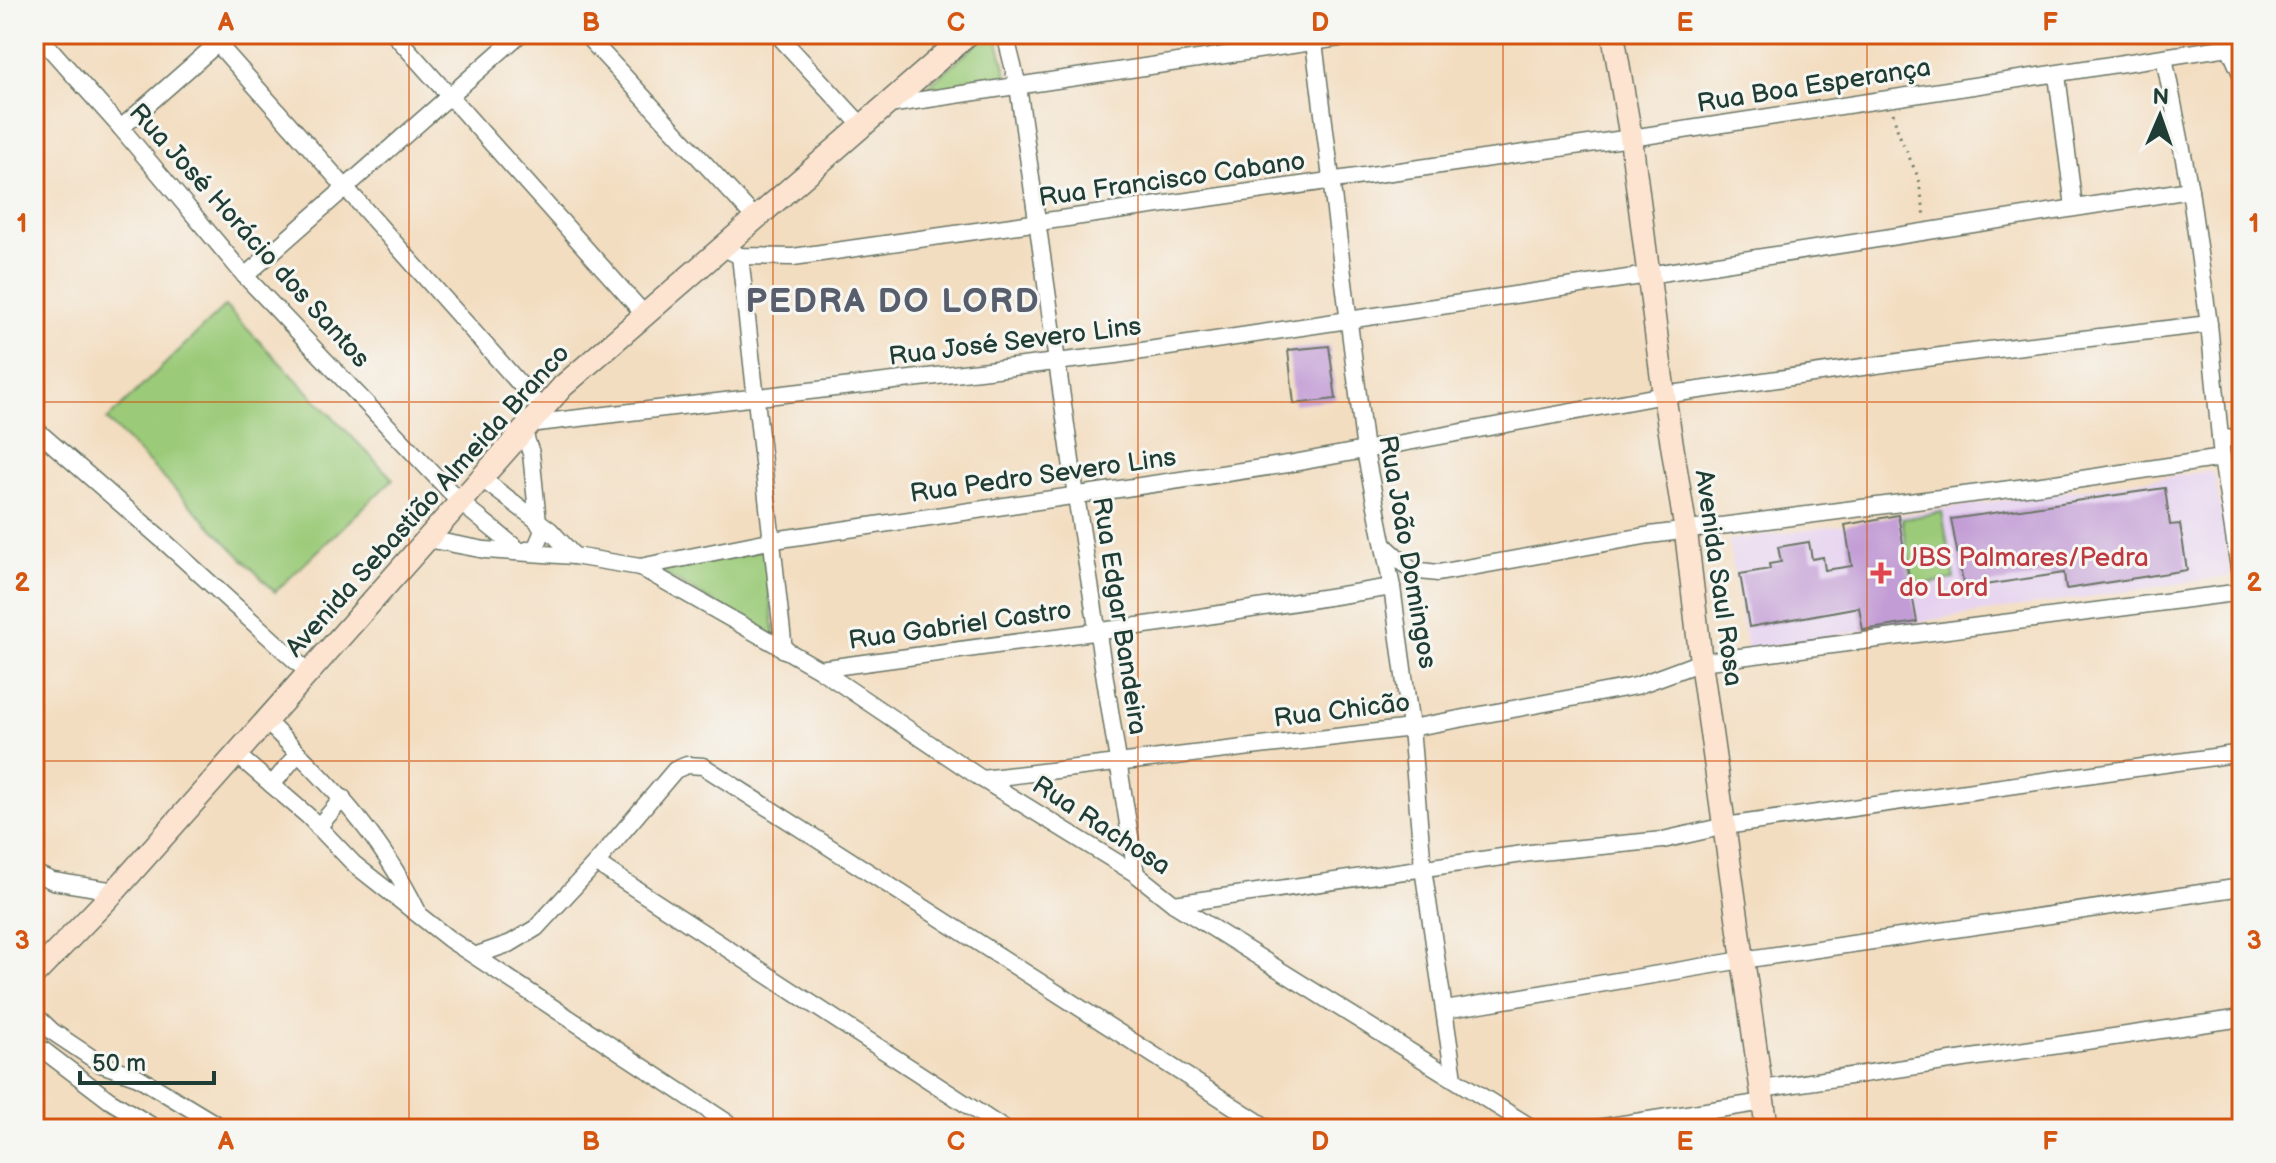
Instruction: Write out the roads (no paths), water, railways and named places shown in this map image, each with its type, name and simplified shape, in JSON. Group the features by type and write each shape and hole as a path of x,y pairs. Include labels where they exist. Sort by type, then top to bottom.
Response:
{"street":[{"name":"Rua José Horácio dos Santos","path":"37,34 121,128 245,276 461,503"},
{"path":"394,34 644,314"},
{"path":"245,276 447,95 520,34"},
{"path":"585,34 755,218"},
{"path":"777,34 863,127"},
{"name":"Rua Edgar Bandeira","path":"1005,34 1018,86 1076,496 1136,874"},
{"path":"888,105 1313,38 1366,34"},
{"name":"Avenida Saul Rosa","path":"1613,34 1631,138 1767,1129"},
{"name":"Avenida Sebastião Almeida Branco","path":"34,975 115,891 531,421 582,368 644,314 731,251 755,218 863,127 963,35"},
{"path":"121,128 218,37 346,187 531,421 538,522 543,531 540,541 532,549 521,552 461,503"},
{"name":"Rua João Domingos","path":"1313,38 1365,451 1392,587 1411,728 1423,868 1454,1078"},
{"path":"2235,46 2242,76"},
{"name":"Rua Boa Esperança","path":"1631,138 2235,46"},
{"path":"2164,57 2190,190 2209,324 2222,458 2242,590"},
{"path":"2057,75 2074,207"},
{"name":"Rua Francisco Cabano","path":"731,251 793,257 1631,138"},
{"name":"Rua José Severo Lins","path":"531,421 758,398 1115,355 2190,190"},
{"path":"731,251 758,398 784,650"},
{"name":"Rua Pedro Severo Lins","path":"427,539 485,550 574,556 640,567 774,540 1365,451 1664,395 1955,354 2209,324"},
{"path":"34,428 310,674"},
{"path":"2220,438 2242,439"},
{"path":"1384,545 1411,570 1438,573 1650,535 2026,487 2222,458"},
{"path":"482,479 563,540 574,556"},
{"name":"Rua Rachosa","path":"640,567 819,669 982,779 1136,874 1174,904 1534,1129"},
{"name":"Rua Gabriel Castro","path":"819,669 1392,587"},
{"name":"Rua Chicão","path":"982,779 1411,728 1636,686 1701,662 2242,590"},
{"path":"266,721 343,798 386,854 418,911"},
{"path":"272,785 298,753"},
{"path":"1174,904 1530,853 1663,840 1725,826 2242,753"},
{"path":"236,754 318,827 354,864 418,911 449,939 737,1129"},
{"path":"477,955 511,943 536,928 675,770 687,765 703,766 1269,1129"},
{"path":"318,827 343,798"},
{"path":"596,863 1004,1129"},
{"path":"34,873 68,885 115,891"},
{"path":"1445,1010 1742,960 2242,887"},
{"path":"34,1014 53,1032 101,1064 138,1077 224,1129"},
{"path":"1591,1129 1763,1096 2242,1018"},
{"path":"34,1043 89,1086 157,1129"},
{"path":"89,1086 101,1064"}],"place":[{"name":"UBS Palmares/Pedra do Lord","path":"1881,573"}],"district":[{"name":"PEDRA DO LORD","path":"893,301"}]}
